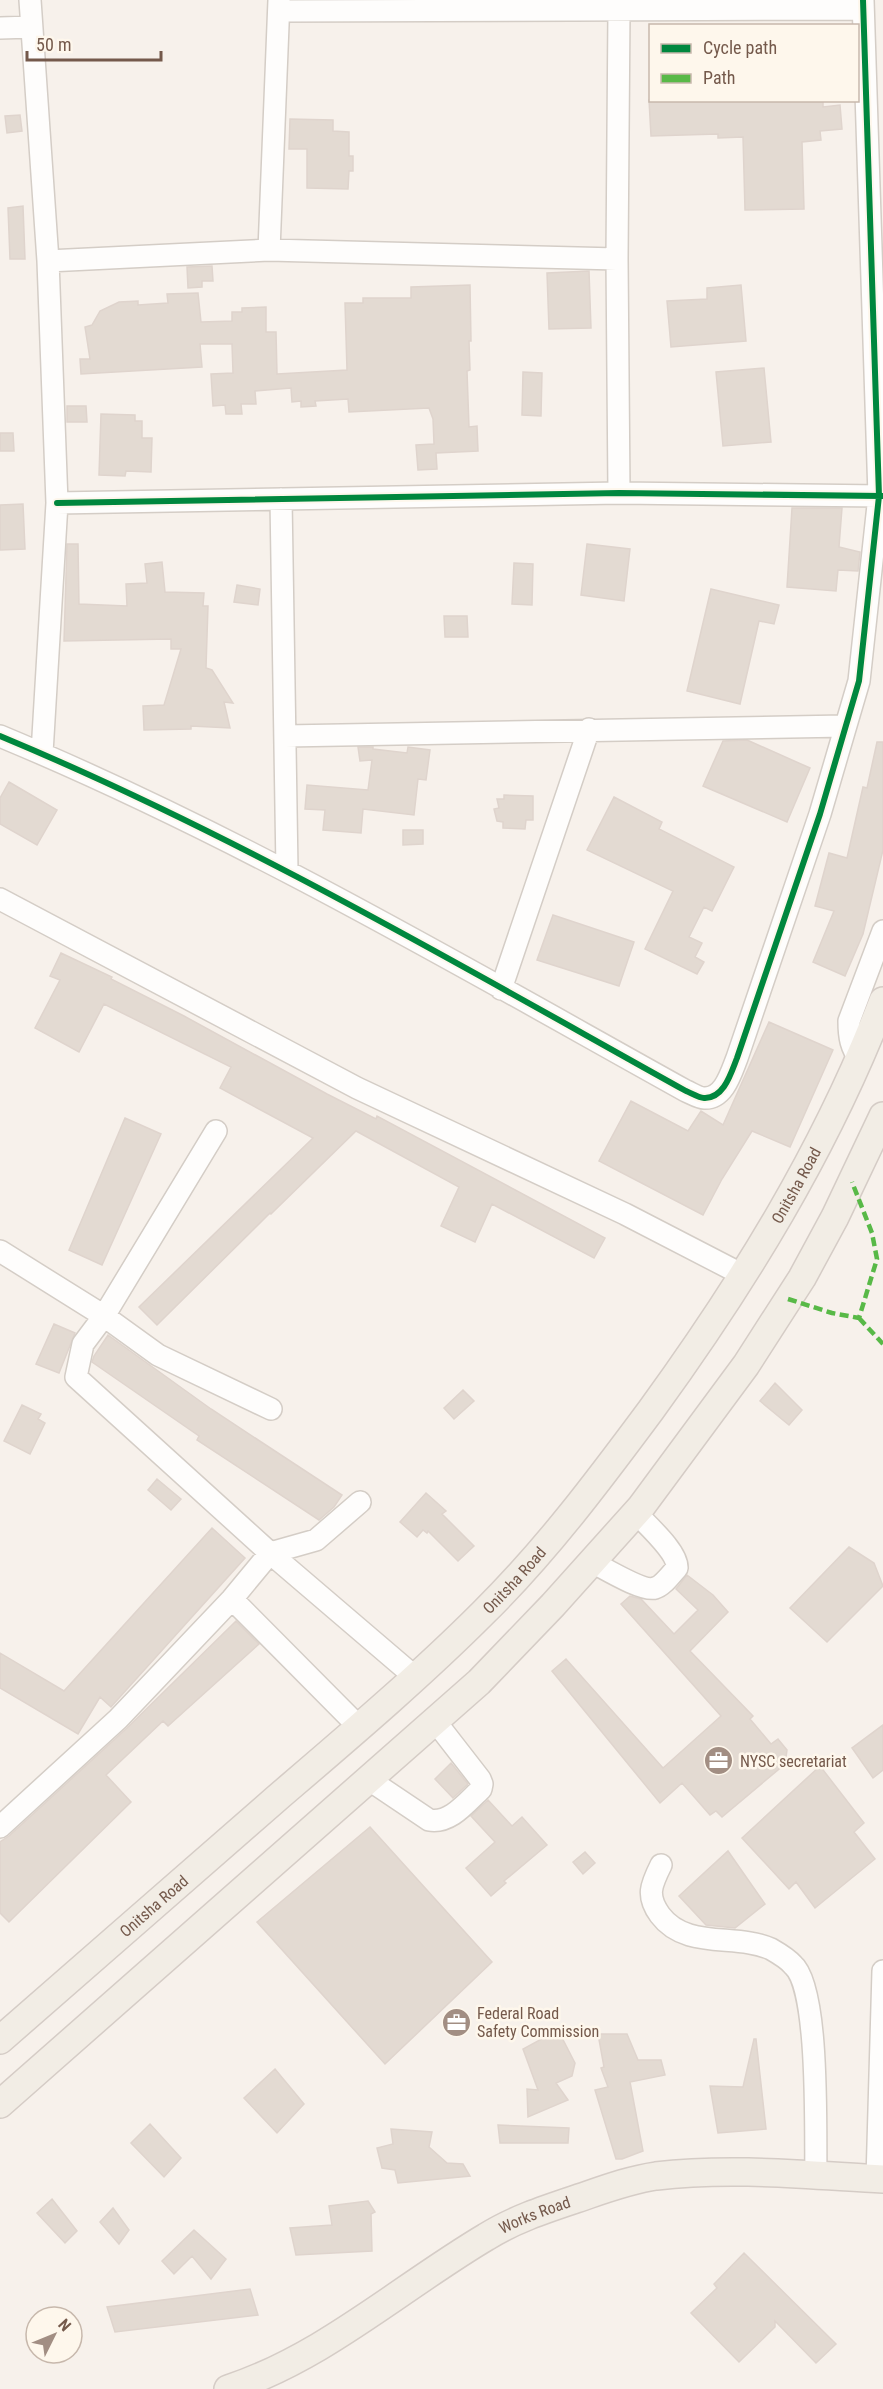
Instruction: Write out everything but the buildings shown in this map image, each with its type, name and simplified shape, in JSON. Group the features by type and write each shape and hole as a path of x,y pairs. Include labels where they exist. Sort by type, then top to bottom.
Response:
{"main road":[{"name":"Onitsha Road","path":"0,2040 416,1677 519,1575 600,1480 699,1344 773,1230 812,1160 860,1060 883,1001"},
{"path":"0,2104 479,1682 553,1605 636,1513 681,1456 746,1365 802,1278 835,1217 883,1116"},
{"path":"519,1575 553,1605"},
{"name":"Works Road","path":"228,2389 254,2380 311,2351 486,2236 531,2213 621,2184 654,2177 687,2174 777,2172 880,2179"}],"street":[{"path":"30,0 48,261 57,503 42,753"},
{"path":"0,736 42,753 287,870 686,1091 704,1099 715,1096 726,1084 737,1058 820,814 859,681 881,496 863,5 619,10 279,6 269,250"},
{"path":"619,10 617,259 619,493"},
{"path":"0,28 31,27"},
{"path":"48,261 269,250 617,259"},
{"path":"57,503 619,493 881,496"},
{"path":"281,499 287,870"},
{"path":"285,736 846,726"},
{"path":"501,989 589,729"},
{"path":"0,899 357,1088 625,1214 743,1275"},
{"path":"860,1060 852,1048 849,1021 883,931"},
{"path":"216,1131 104,1316 83,1344 76,1377 270,1553 416,1677"},
{"path":"0,1251 104,1316 158,1355 271,1409"},
{"path":"0,1827 117,1719 232,1599 270,1553 316,1540 360,1502"},
{"path":"592,1562 632,1582 652,1588 658,1587 677,1568 676,1561 665,1545 636,1513"},
{"path":"232,1599 359,1727"},
{"path":"368,1779 429,1820 438,1822 447,1820 481,1789 482,1784 435,1721"},
{"path":"661,1865 651,1887 653,1906 664,1921 682,1933 770,1949 794,1965 801,1974 812,2032 816,2176"},
{"path":"880,2179 883,1971"}],"marked path":[{"path":"788,1299 832,1313 859,1318 877,1259 872,1233 852,1182"},
{"path":"859,1318 883,1344"}],"cycle path":[{"path":"0,736 89,775 262,859 433,950 686,1091 704,1098 711,1097 722,1090 737,1058 820,814 859,681 879,496 863,0"},
{"path":"57,503 619,493 883,496"}],"place":[{"name":"NYSC secretariat","path":"719,1761"},
{"name":"Federal Road Safety Commission","path":"456,2022"}]}
